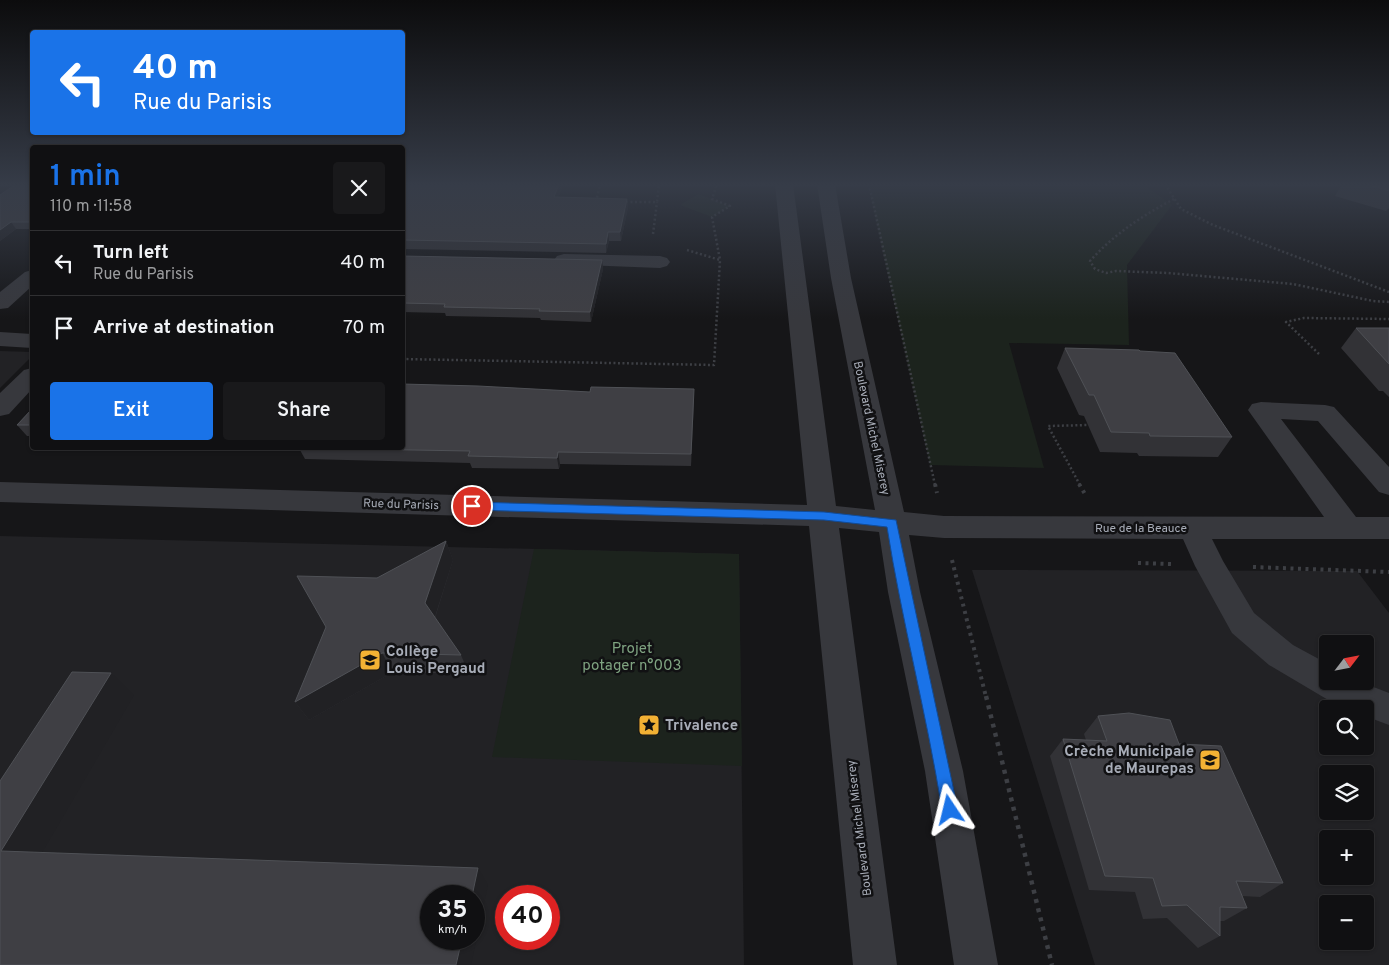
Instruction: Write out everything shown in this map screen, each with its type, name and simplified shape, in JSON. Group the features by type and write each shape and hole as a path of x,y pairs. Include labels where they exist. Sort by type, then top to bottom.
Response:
{"street":[{"name":"Boulevard Michel Miserey","path":"789,229 875,965"},
{"name":"Boulevard Michel Miserey","path":"833,229 841,278 892,523 904,592 944,771 976,965"},
{"path":"541,260 660,262"},
{"path":"0,303 30,278"},
{"path":"0,339 30,341"},
{"path":"0,408 30,377"},
{"path":"1348,528 1261,410 1325,413 1389,485"},
{"name":"Rue du Parisis","path":"0,492 824,516 892,523"},
{"name":"Rue de la Beauce","path":"892,523 944,527 1389,528"},
{"path":"1193,528 1210,566 1243,623 1281,654 1347,693 1389,709"}],"path":[{"path":"653,240 654,229"},
{"path":"405,359 714,365 720,260 714,229"},
{"path":"879,229 944,527 1052,965"},
{"path":"1127,229 1090,261 1095,269 1106,272 1168,272 1293,284 1373,301 1389,302"},
{"path":"1225,229 1389,292"},
{"path":"686,250 720,260"},
{"path":"1319,354 1286,322 1304,318 1389,319"},
{"path":"1088,425 1048,426 1103,528"}],"shaded area":[{"path":"0,351 30,352 30,358 0,388"},
{"name":"Collège Louis Pergaud","path":"0,536 739,554 744,965 0,965"},
{"name":"Crèche Municipale de Maurepas","path":"972,570 1357,571 1389,613 1389,965 1095,965"}],"green space":[{"path":"878,229 1154,229 1127,265 1129,345 1009,343 1044,468 930,465"},
{"name":"Projet potager n°003","path":"534,549 739,554 742,766 492,757"}],"building":[{"path":"405,229 621,229 620,232 608,232 606,244 405,240"},
{"path":"405,256 602,260 590,312 444,307 445,304 405,303"},
{"path":"1356,328 1389,328 1389,364"},
{"path":"1065,348 1175,353 1232,437 1150,436 1149,433 1111,432 1094,395 1089,395"},
{"path":"405,384 590,392 591,387 694,389 691,454 558,452 557,458 468,456 470,451 405,450"},
{"path":"30,411 30,425 17,425"},
{"path":"446,541 425,603 461,655 382,653 295,702 326,627 297,576 377,578"},
{"path":"72,672 111,673 1,851 478,868 474,885 420,885 420,950 459,950 456,965 0,965 0,781"},
{"path":"1129,713 1170,720 1179,744 1221,746 1283,883 1236,881 1247,908 1220,907 1220,936 1187,905 1162,906 1153,878 1105,876 1063,739 1107,741 1098,716"}],"place":[{"name":"Collège Louis Pergaud","path":"370,660"},
{"name":"Trivalence","path":"649,725"},
{"name":"Crèche Municipale de Maurepas","path":"1210,760"}],"route":[{"path":"472,506 824,516 892,523 904,592 944,771 950,810"}]}
